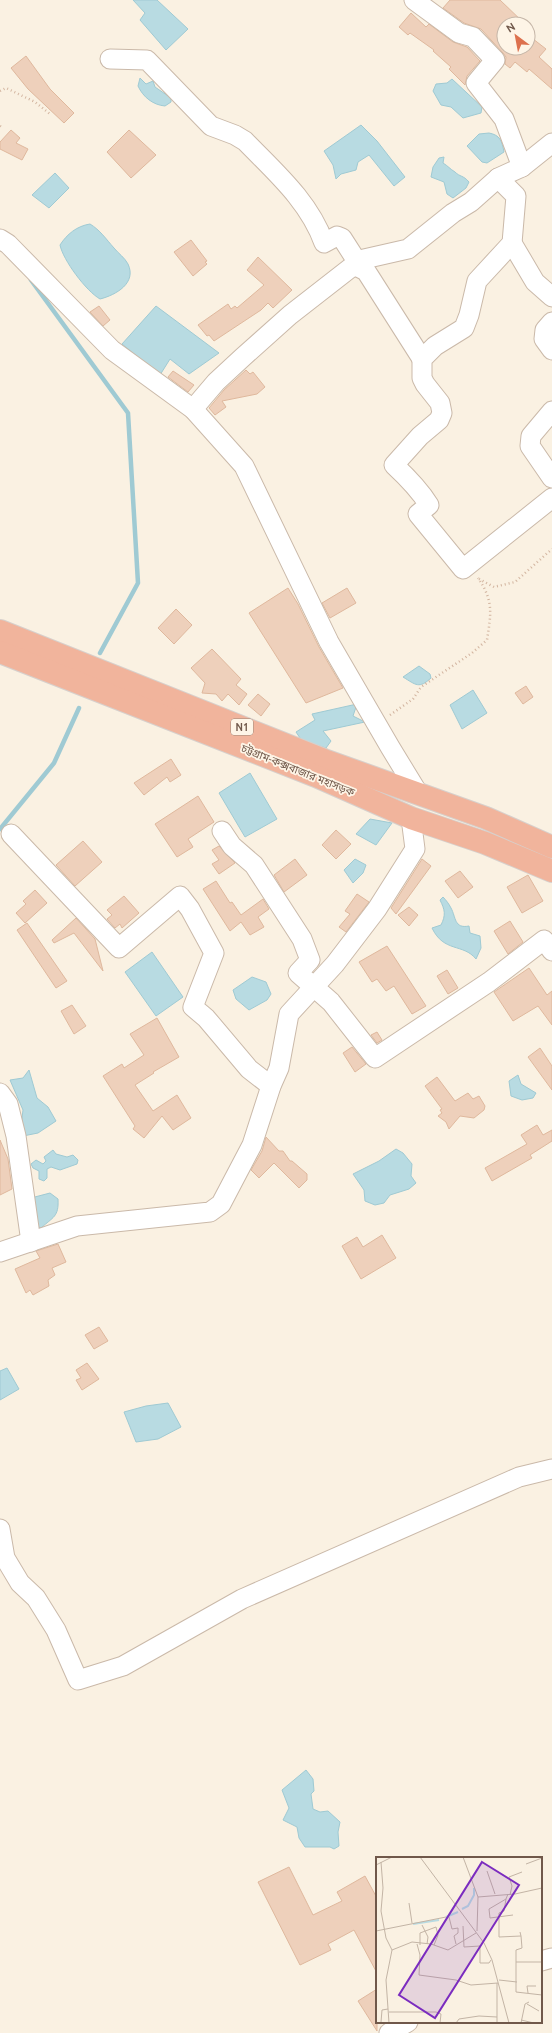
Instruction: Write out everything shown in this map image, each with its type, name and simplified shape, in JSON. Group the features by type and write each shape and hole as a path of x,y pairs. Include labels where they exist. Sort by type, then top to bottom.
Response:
{"highway":[{"name":"চট্টগ্রাম-কক্সবাজার মহাসড়ক","path":"0,631 324,760 486,818 552,848"},
{"name":"চট্টগ্রাম-কক্সবাজার মহাসড়ক","path":"0,652 316,776 411,818 485,843 552,871"}],"street":[{"path":"414,0 459,33 473,37 496,60 476,83 504,119 522,167"},
{"path":"110,59 147,60 211,126 235,135 245,141 296,193 313,218 324,243 337,236 342,238 356,264 366,271 422,359 422,378 440,403 442,413 439,420 420,436 394,465 415,484 429,505 418,514 463,569 472,572 552,498"},
{"path":"193,409 216,382 290,315 356,264 364,259 408,249 453,213 471,202 498,178 522,167 552,143"},
{"path":"498,178 516,196 512,243 535,282 552,297"},
{"path":"0,239 8,244 112,350 193,409 244,466 329,642 418,793"},
{"path":"422,359 435,346 464,328 469,316 477,281 512,243"},
{"path":"552,322 545,330 544,339 552,350"},
{"path":"552,412 531,436 530,446 552,478"},
{"path":"0,1252 77,1226 210,1212 220,1204 252,1145 271,1086 279,1068 289,1014 335,964 377,910 415,849 411,818"},
{"path":"222,830 232,846 254,864 302,939 310,960 298,973 331,1002 375,1058 489,982 549,939"},
{"path":"10,834 119,948 180,896 190,909 214,953 193,1007 206,1018 249,1069 271,1086"},
{"path":"0,1093 8,1104 16,1136 31,1242"},
{"path":"0,1529 5,1558 20,1583 36,1598 56,1630 78,1680 123,1666 242,1599 519,1477 552,1469"},
{"path":"542,1961 552,1958"},
{"path":"390,2033 406,2023"}],"path":[{"path":"0,91 6,88 35,102 50,114"},
{"path":"472,572 494,587 515,582 552,549"},
{"path":"388,717 413,699 421,687 472,653 487,640 490,619 489,596 472,572"}],"water":[{"path":"133,0 157,0 188,29 166,50 140,20 145,13"},
{"path":"140,78 146,84 153,81 155,87 171,98 171,102 165,106 156,104 149,100 138,86"},
{"path":"452,79 482,107 481,113 463,118 451,107 441,105 433,91 436,84 447,83"},
{"path":"361,125 377,141 405,177 394,186 369,155 358,162 356,170 341,174 336,179 333,165 324,151"},
{"path":"489,133 496,135 500,139 504,152 487,163 482,162 467,146 479,134"},
{"path":"444,157 443,163 469,182 466,188 453,198 447,194 444,182 431,177 433,167 439,158"},
{"path":"55,173 69,188 49,208 32,195"},
{"path":"90,224 100,232 125,260 130,271 130,277 123,287 112,295 100,299 88,289 70,267 60,245 73,231"},
{"path":"156,306 219,353 189,374 170,359 160,375 122,344"},
{"path":"419,666 430,674 431,678 423,684 414,684 403,677"},
{"path":"473,690 487,713 462,729 450,705"},
{"path":"357,704 353,716 365,722 323,731 331,741 326,748 319,746 320,756 300,738 296,732 315,720 312,714"},
{"path":"250,773 277,819 245,837 219,793"},
{"path":"370,819 392,823 376,845 356,834"},
{"path":"355,859 366,865 363,873 353,883 344,870"},
{"path":"443,897 453,911 456,922 461,926 469,926 470,933 480,936 481,948 476,959 471,954 442,941 432,928 441,925 443,921 444,912 440,900"},
{"path":"152,952 183,997 156,1016 125,972"},
{"path":"252,977 266,982 271,994 267,1000 249,1010 236,999 233,990"},
{"path":"29,1070 37,1098 48,1107 56,1121 38,1133 23,1136 21,1126 23,1110 10,1080 23,1078"},
{"path":"518,1075 521,1084 536,1093 533,1098 522,1100 511,1096 509,1081"},
{"path":"396,1149 403,1153 412,1164 411,1176 416,1183 409,1189 390,1195 384,1203 375,1205 365,1201 364,1190 353,1174 379,1161"},
{"path":"53,1150 56,1154 67,1157 73,1155 78,1160 77,1164 60,1170 51,1167 47,1169 47,1178 44,1181 39,1179 39,1171 33,1168 31,1164 36,1160 43,1164 46,1161 44,1157"},
{"path":"50,1193 58,1199 57,1210 52,1219 41,1228 36,1226 31,1198"},
{"path":"7,1368 19,1389 0,1400 0,1371"},
{"path":"168,1403 181,1427 158,1439 136,1442 124,1412 146,1406"},
{"path":"306,1770 313,1779 314,1791 311,1794 313,1809 320,1812 328,1811 340,1822 338,1832 339,1846 334,1849 330,1847 305,1847 299,1838 297,1827 283,1820 289,1808 282,1790"}],"building":[{"path":"450,0 500,0 517,16 496,16 496,45 481,29 464,23 443,8"},
{"path":"411,13 426,27 429,24 453,42 467,47 480,61 467,76 465,85 449,69 451,67 433,51 434,50 410,33 408,35 399,27"},
{"path":"536,41 546,49 539,57 552,69 552,89 529,69 527,72 515,62 510,68 505,64 505,56 536,56"},
{"path":"26,56 50,89 74,113 64,123 28,89 11,68"},
{"path":"11,130 20,138 16,143 28,149 22,160 0,149 0,142"},
{"path":"129,130 156,155 131,178 107,152"},
{"path":"191,240 207,261 205,262 207,264 193,276 174,252"},
{"path":"258,257 292,290 273,308 268,303 261,310 214,341 209,335 207,336 198,325 228,304 231,309 235,306 237,308 264,285 247,270"},
{"path":"99,306 110,320 103,326 90,312"},
{"path":"246,370 250,374 253,372 265,387 257,394 222,401 226,407 215,415 209,408 224,390"},
{"path":"173,371 194,385 188,392 168,377"},
{"path":"288,588 298,604 319,647 343,688 306,703 249,613"},
{"path":"347,588 356,603 330,618 322,603"},
{"path":"176,609 192,625 174,644 158,628"},
{"path":"212,649 241,679 236,685 247,694 239,705 228,694 222,701 216,694 202,693 205,683 191,668"},
{"path":"526,686 533,697 523,704 515,693"},
{"path":"258,694 270,704 261,716 248,705"},
{"path":"171,759 181,775 170,782 167,777 144,795 134,783"},
{"path":"198,796 214,822 188,839 193,847 177,857 155,824"},
{"path":"336,830 351,844 336,859 322,845"},
{"path":"83,841 102,862 75,886 56,865"},
{"path":"219,846 235,863 219,874 212,864 219,860 212,850"},
{"path":"295,859 307,875 284,892 274,875"},
{"path":"422,859 431,866 396,914 391,908"},
{"path":"460,871 473,887 458,898 445,881"},
{"path":"528,875 543,901 522,913 507,887"},
{"path":"216,881 230,903 232,902 241,915 263,899 269,909 258,917 264,927 250,935 241,922 230,931 203,889"},
{"path":"35,890 47,903 25,923 16,913 26,904 23,901"},
{"path":"357,894 369,902 346,932 339,927 350,914 345,911"},
{"path":"124,896 139,913 122,928 120,924 115,928 107,919 112,915 107,910"},
{"path":"409,907 418,915 409,926 398,915"},
{"path":"76,918 95,939 103,971 74,933 54,943 52,940"},
{"path":"510,921 523,942 508,954 494,931"},
{"path":"27,923 67,981 56,988 17,930"},
{"path":"387,946 426,1006 412,1014 394,986 386,991 377,979 372,982 359,962"},
{"path":"529,968 547,995 552,991 552,1025 538,1006 513,1021 494,992"},
{"path":"447,970 458,988 448,994 437,976"},
{"path":"72,1005 86,1026 74,1034 61,1011"},
{"path":"157,1018 179,1057 153,1072 154,1073 135,1085 153,1111 177,1095 191,1118 173,1130 162,1116 144,1138 133,1129 135,1126 103,1076 122,1064 124,1068 144,1055 130,1034"},
{"path":"377,1032 382,1040 377,1043 371,1035"},
{"path":"352,1047 366,1064 355,1072 343,1053"},
{"path":"540,1048 552,1066 552,1090 528,1057"},
{"path":"437,1077 455,1101 468,1093 473,1099 479,1096 485,1106 484,1110 474,1118 460,1116 449,1129 446,1122 438,1116 442,1113 440,1110 442,1109 425,1086"},
{"path":"537,1125 543,1135 552,1130 552,1141 530,1155 532,1158 492,1181 485,1168 527,1144 521,1135"},
{"path":"266,1137 279,1151 283,1151 290,1161 292,1161 307,1174 307,1180 299,1188 274,1163 259,1178 251,1170 262,1151"},
{"path":"0,1140 8,1159 12,1189 0,1195"},
{"path":"382,1235 396,1258 361,1279 342,1246 357,1237 363,1247"},
{"path":"58,1244 66,1262 52,1268 55,1275 48,1280 49,1286 33,1295 30,1290 26,1293 15,1269 40,1258 36,1251"},
{"path":"99,1327 108,1341 94,1349 85,1335"},
{"path":"87,1363 99,1379 82,1390 76,1380 81,1378 76,1370"},
{"path":"289,1867 313,1915 342,1901 337,1892 365,1876 376,1896 376,1971 354,1930 328,1944 331,1950 300,1965 258,1882"},
{"path":"376,1990 377,2031 358,2001"}],"waterway":[{"path":"31,280 128,413 138,583 100,653"},
{"path":"0,829 54,763 79,708"}]}
